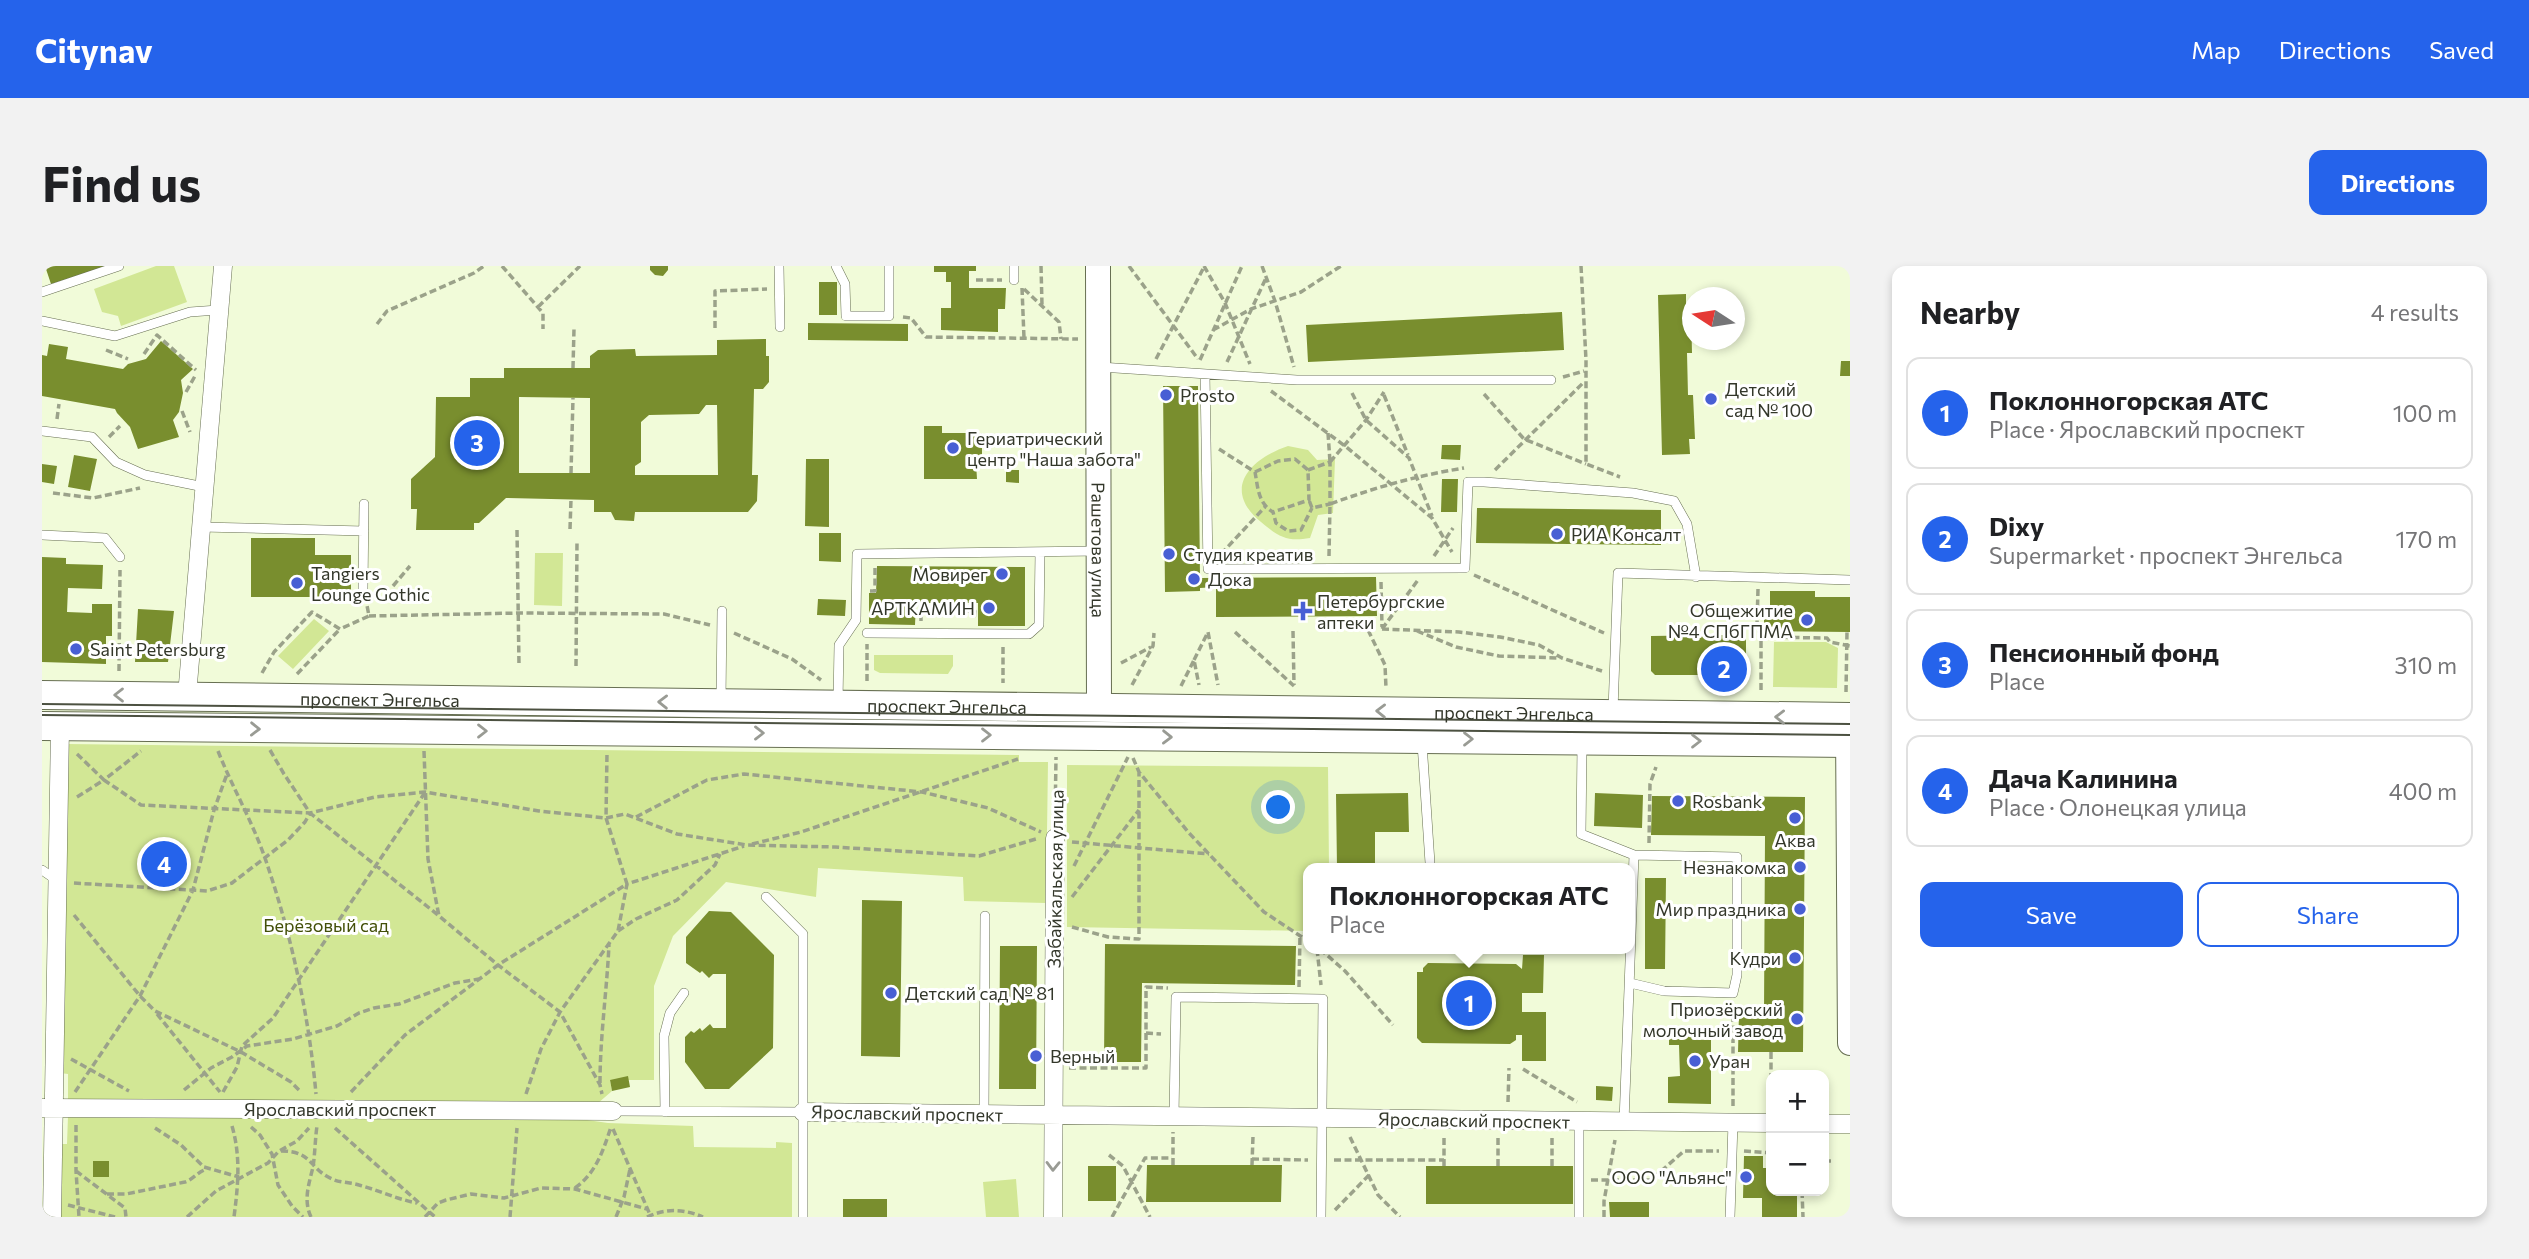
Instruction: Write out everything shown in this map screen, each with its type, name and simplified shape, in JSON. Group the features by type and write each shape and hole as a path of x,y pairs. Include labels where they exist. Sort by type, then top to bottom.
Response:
{"main road":[{"name":"проспект Энгельса","path":"42,695 187,696 1099,736 1422,725"},
{"name":"проспект Энгельса","path":"51,727 721,718 838,704 1099,708 1422,725 1613,727 1849,722"},
{"path":"1099,708 1099,736"}],"street":[{"path":"187,696 223,266"},
{"name":"Рашетова улица","path":"1098,266 1099,708"},
{"path":"1849,722 1850,1043"},
{"path":"51,727 59,807 55,1051 59,1108 55,1210"},
{"name":"Забайкальская улица","path":"1052,1217 1055,838"},
{"name":"Ярославский проспект","path":"59,1108 520,1110 610,1117"},
{"name":"Ярославский проспект","path":"803,1112 1323,1118 1578,1112 1620,1127 1733,1115 1766,1122"},
{"path":"1829,1124 1850,1124"}],"lane":[{"path":"42,292 119,266"},
{"path":"779,266 780,327"},
{"path":"836,266 845,284 846,316 889,316 889,266"},
{"path":"1014,266 1014,280"},
{"path":"42,321 115,336 190,312 218,310"},
{"path":"1098,367 1297,380 1551,380"},
{"path":"1205,374 1208,569 1465,568 1468,482 1484,482 1633,493 1674,500 1687,524 1696,577"},
{"path":"42,431 92,437 117,462 136,471 162,480 204,487"},
{"path":"363,589 364,504"},
{"path":"201,527 364,531"},
{"path":"42,535 105,538 120,557"},
{"path":"838,704 839,645 856,620 857,554 1098,551"},
{"path":"867,633 1029,634 1040,625 1040,552"},
{"path":"1613,727 1618,573 1850,580"},
{"path":"721,718 722,611"},
{"path":"1422,725 1430,863"},
{"path":"1582,727 1581,834 1634,855 1737,857 1737,975 1733,993 1664,990 1630,983"},
{"path":"1634,855 1634,863"},
{"path":"42,870 58,889"},
{"path":"766,897 803,934 803,1217"},
{"path":"984,1114 985,916"},
{"path":"1620,1127 1631,954"},
{"path":"665,1112 664,1036 670,1013 684,993"},
{"path":"1174,1116 1176,997 1323,999 1321,1217"},
{"name":"Ярославский проспект","path":"610,1117 665,1112 803,1112"},
{"path":"1578,1112 1579,1217"},
{"path":"1730,1217 1733,1115"}],"path":[{"path":"377,324 387,311 474,273 484,266"},
{"path":"502,266 543,313 543,329"},
{"path":"538,307 580,266"},
{"path":"1041,266 1042,305"},
{"path":"1129,266 1173,324 1205,374"},
{"path":"1199,361 1242,266"},
{"path":"1262,266 1275,301 1297,380"},
{"path":"1213,330 1251,309 1301,292 1341,266"},
{"path":"1581,266 1586,464"},
{"path":"1152,372 1173,324 1204,267"},
{"path":"1204,267 1225,303 1238,338 1261,384 1346,446 1432,518"},
{"path":"1221,374 1266,278"},
{"path":"976,279 1014,280 1059,321 1060,339"},
{"path":"1022,287 1024,338"},
{"path":"715,328 715,291 780,289"},
{"path":"889,316 911,318 926,337 1098,338"},
{"path":"573,368 574,328"},
{"path":"157,335 198,371"},
{"path":"144,354 151,343"},
{"path":"106,350 128,359"},
{"path":"1551,380 1584,371"},
{"path":"1471,380 1524,439 1621,477"},
{"path":"1349,381 1366,420 1409,458"},
{"path":"1384,381 1384,395 1432,518 1465,568 1472,575 1616,638"},
{"path":"186,393 191,382"},
{"path":"1484,482 1524,439 1585,382"},
{"path":"1308,470 1330,462 1346,446 1384,395"},
{"path":"572,473 573,398"},
{"path":"57,419 59,404"},
{"path":"183,411 184,421 192,435"},
{"path":"109,437 120,426"},
{"path":"1328,433 1329,568"},
{"path":"1206,440 1255,472 1259,496 1265,507 1273,512 1276,523 1289,531 1301,530 1312,508"},
{"path":"1255,472 1278,461 1295,460 1308,470"},
{"path":"1312,508 1417,475 1469,467"},
{"path":"1308,470 1308,499 1312,508"},
{"path":"53,494 93,498 146,487"},
{"path":"570,529 571,499"},
{"path":"1273,512 1308,499"},
{"path":"1208,569 1265,507"},
{"path":"1382,629 1444,539 1468,510"},
{"path":"517,530 519,666"},
{"path":"576,666 577,542"},
{"path":"120,557 120,671"},
{"path":"393,586 410,566"},
{"path":"875,566 875,578"},
{"path":"1381,568 1382,629"},
{"path":"1758,577 1757,624 1761,637 1761,691"},
{"path":"363,589 369,615"},
{"path":"1757,610 1764,610"},
{"path":"921,634 921,611 975,611 974,634"},
{"path":"262,673 274,652 312,612 340,629"},
{"path":"297,674 340,629 369,615 576,612 664,614 722,627 792,659 821,680"},
{"path":"1382,629 1459,632 1500,637 1539,645 1562,658 1614,674"},
{"path":"1368,630 1385,665 1386,688"},
{"path":"1235,632 1294,687 1293,631"},
{"path":"1415,631 1456,647 1499,656 1562,658"},
{"path":"1181,686 1208,632 1218,686"},
{"path":"1827,632 1830,642 1848,646"},
{"path":"1847,632 1849,722"},
{"path":"867,633 867,681"},
{"path":"1132,685 1153,646 1154,633"},
{"path":"1002,635 1003,683"},
{"path":"1761,637 1827,638"},
{"path":"1115,666 1153,646"},
{"path":"1194,660 1199,686"},
{"path":"214,743 247,811 265,858 300,979 324,1110 307,1186 311,1217"},
{"path":"267,743 310,813 560,1012 600,1085 649,1216 669,1210 688,1211 703,1217"},
{"path":"59,807 104,780 148,745"},
{"path":"424,745 428,859 439,916"},
{"path":"607,747 606,818 627,884 618,931"},
{"name":"Забайкальская улица","path":"1055,838 1056,751"},
{"path":"1073,869 1131,752 1139,772 1209,854 1264,912 1303,938"},
{"path":"76,753 104,780 141,805 310,813 375,797 425,792 539,811 606,818 625,814 677,834 747,845 835,847 979,856 1047,835 988,808 922,792 744,774 707,780 636,817"},
{"path":"187,1217 215,1191 297,1141 324,1110 405,1035 498,965 627,884 747,845 802,832 1026,755"},
{"path":"1649,855 1650,784 1656,767"},
{"path":"1139,772 1139,810 1139,849 1139,939 1108,937 1054,922 1139,810"},
{"path":"79,1217 76,1171 59,1108 140,996 192,890 227,774"},
{"path":"58,889 140,996 223,1096 223,1089 237,1067 239,1052 247,1040 274,1018 425,792"},
{"path":"58,889 206,891 232,883 288,840 310,813"},
{"path":"1055,838 1084,845 1209,854"},
{"path":"510,1216 520,1110 541,1049 560,1012 618,931 636,919 677,900 715,865 720,854"},
{"path":"600,1085 600,1042 609,944"},
{"path":"1318,954 1323,999"},
{"path":"1324,954 1345,971 1392,1025"},
{"path":"55,1051 160,1109 205,1074 253,1044 293,1039 309,1032 337,1026 359,1013 399,1004 456,983 480,979"},
{"path":"1733,993 1733,1115"},
{"path":"155,1011 239,1052 291,1082 324,1110 337,1132 435,1217"},
{"path":"1771,1052 1771,1070"},
{"path":"1508,1102 1509,1068"},
{"path":"1523,1069 1578,1112"},
{"path":"130,1109 181,1144 208,1168 239,1177"},
{"path":"227,1109 260,1135 273,1158 278,1185 303,1217"},
{"path":"227,1109 237,1142 239,1177 234,1217"},
{"path":"1172,1165 1174,1116"},
{"path":"573,1189 586,1179 600,1159 610,1117"},
{"path":"1252,1165 1253,1117"},
{"path":"1604,1217 1608,1180 1620,1127"},
{"path":"1347,1129 1378,1195 1400,1217"},
{"path":"1252,1159 1444,1163 1444,1130"},
{"path":"1498,1166 1499,1131"},
{"path":"1552,1132 1552,1166"},
{"path":"279,1151 308,1157 322,1174 336,1181 361,1185 390,1197 419,1204"},
{"path":"1579,1179 1651,1180 1684,1151 1766,1153"},
{"path":"1110,1155 1123,1166 1150,1217"},
{"path":"1112,1217 1145,1158 1172,1158"},
{"path":"107,1194 126,1194 185,1182 191,1180 197,1172 208,1168"},
{"path":"616,1217 630,1168"},
{"path":"76,1171 125,1208 126,1217"},
{"path":"1329,1217 1368,1175"},
{"path":"425,1217 438,1203 471,1194 504,1198 541,1188 573,1189 647,1209"},
{"path":"1802,1196 1803,1217"},
{"path":"55,1210 79,1208 115,1217"}],"green space":[{"path":"156,266 174,266 187,302 121,326 118,316 102,312 94,289"},
{"path":"1288,446 1308,450 1317,460 1335,459 1333,513 1318,515 1310,538 1289,539 1278,535 1249,510 1243,498 1245,476 1252,467"},
{"path":"535,553 563,553 562,606 534,605"},
{"path":"314,619 329,631 293,669 278,656"},
{"path":"1774,642 1826,642 1838,648 1837,688 1773,687"},
{"path":"874,655 953,655 953,666 948,674 880,673 874,670"},
{"name":"Берёзовый сад","path":"66,744 1019,755 1019,762 1048,762 1046,903 964,901 963,877 818,868 816,897 726,882 673,936 654,986 654,1080 610,1080 612,1091 597,1104 68,1101 68,1074 60,1073"},
{"path":"1067,765 1328,767 1329,863 1303,863 1303,931 1067,927"},
{"path":"68,1116 566,1117 608,1123 693,1126 694,1147 776,1148 776,1142 792,1143 792,1217 58,1217 60,1144 67,1144"},
{"path":"1016,1179 1019,1217 986,1217 983,1182"}],"building":[{"path":"45,266 104,266 104,267 51,284"},
{"path":"650,266 668,266 668,270 663,276 655,275"},
{"path":"934,266 976,266 976,271 969,271 969,288 1006,288 1005,309 998,309 998,332 941,330 941,308 951,308 951,282 946,282 946,272 934,272"},
{"path":"819,282 837,282 837,315 819,315"},
{"path":"1682,294 1682,350 1692,350 1692,353 1687,353 1688,395 1693,395 1695,439 1689,439 1690,454 1662,455 1658,295"},
{"path":"1562,312 1564,350 1308,362 1306,325"},
{"path":"808,323 908,324 908,341 808,340"},
{"path":"766,339 769,382 763,389 754,389 752,475 758,475 757,501 748,512 635,512 634,521 615,520 611,512 594,512 594,500 506,498 479,523 474,523 474,530 416,530 417,509 411,509 411,479 435,457 436,397 470,397 470,378 504,378 504,368 590,368 590,356 598,350 635,349 636,356 717,355 717,340","holes":["519,397 590,398 590,473 519,473","706,405 717,405 718,475 635,475 635,466 641,462 641,422 649,415 699,414"]},
{"path":"161,341 193,369 181,380 183,393 179,412 173,420 179,437 138,449 130,427 115,409 42,396 42,355 47,356 49,344 68,347 66,359 123,369 128,364 146,359"},
{"path":"1841,361 1850,361 1850,376 1840,376"},
{"path":"1163,386 1198,386 1200,578 1376,577 1377,616 1216,617 1216,587 1200,588 1200,591 1165,592"},
{"name":"Гериатрический центр \"Наша забота\"","path":"924,426 942,426 942,433 982,433 982,463 976,463 977,479 924,479"},
{"path":"1442,445 1461,445 1460,460 1441,459"},
{"path":"74,455 97,459 90,491 68,487"},
{"path":"806,459 829,459 829,527 805,526"},
{"path":"42,464 57,466 54,484 42,482"},
{"path":"1006,470 1019,470 1019,483 1006,482"},
{"path":"1442,479 1458,479 1457,512 1441,512"},
{"path":"1477,508 1661,510 1661,545 1476,543"},
{"path":"819,533 841,533 841,562 819,561"},
{"path":"251,538 315,538 315,555 351,555 351,597 251,597"},
{"path":"42,557 66,558 66,564 103,565 102,589 68,588 67,612 92,613 92,604 112,604 112,636 106,636 106,664 42,662"},
{"path":"877,566 1025,567 1025,626 978,626 978,603 916,603 915,625 869,624 869,593 876,593"},
{"name":"Общежитие №4 СПбГПМА","path":"1770,591 1815,591 1815,597 1850,597 1850,632 1764,631 1764,607 1770,607"},
{"path":"818,599 846,600 845,616 817,615"},
{"path":"138,609 174,611 168,662 135,662"},
{"path":"1746,635 1746,675 1655,675 1651,671 1651,636"},
{"path":"1408,793 1409,832 1375,832 1375,863 1337,863 1336,794"},
{"path":"1595,793 1643,795 1642,828 1594,826"},
{"path":"1652,796 1805,797 1803,1052 1738,1052 1739,1012 1764,1012 1765,836 1651,835"},
{"path":"177,846 178,884 153,884 151,847"},
{"path":"1645,878 1666,878 1665,969 1645,969"},
{"path":"862,900 902,901 900,1057 861,1056"},
{"path":"709,911 731,912 774,955 773,1048 729,1089 705,1089 685,1062 685,1037 691,1031 694,1033 700,1028 702,1031 710,1024 713,1028 726,1028 726,974 713,974 709,978 686,963 686,937"},
{"path":"1105,944 1296,946 1295,985 1142,983 1141,1062 1104,1062"},
{"path":"1000,946 1037,946 1036,1089 999,1089"},
{"path":"1523,955 1544,955 1543,993 1522,993 1522,1012 1546,1012 1546,1061 1522,1061 1522,1035 1516,1035 1516,1040 1510,1044 1422,1043 1417,1038 1417,972 1423,972 1428,963 1516,964 1522,969"},
{"name":"Уран","path":"1711,1032 1711,1104 1668,1103 1668,1077 1680,1076 1679,1045 1669,1045 1669,1033"},
{"path":"628,1076 630,1087 612,1091 610,1080"},
{"path":"1596,1086 1613,1087 1612,1101 1596,1100"},
{"path":"1744,1156 1763,1156 1766,1196 1797,1196 1797,1217 1762,1217 1762,1198 1743,1198"},
{"path":"93,1161 109,1161 109,1177 93,1177"},
{"path":"1147,1165 1282,1165 1281,1202 1146,1202"},
{"path":"1088,1166 1116,1166 1116,1201 1088,1201"},
{"path":"1426,1166 1573,1166 1573,1204 1426,1204"},
{"path":"843,1199 887,1199 887,1217 843,1217"},
{"path":"1609,1202 1649,1202 1649,1217 1610,1217"}],"tram line":[{"path":"42,704 1850,724"},
{"path":"42,715 1850,735"}],"place":[{"name":"Prosto","path":"1166,395"},
{"name":"Детский сад № 100","path":"1711,399"},
{"name":"Пенсионный фонд","path":"477,443"},
{"name":"Гериатрический центр \"Наша забота\"","path":"953,448"},
{"name":"РИА Консалт","path":"1557,534"},
{"name":"Студия креатив","path":"1169,554"},
{"name":"Мовирег","path":"1002,574"},
{"name":"Дока","path":"1194,579"},
{"name":"Tangiers Lounge Gothic","path":"297,583"},
{"name":"АРТКАМИН","path":"989,608"},
{"name":"Петербургские аптеки","path":"1303,611"},
{"name":"Общежитие №4 СПбГПМА","path":"1807,620"},
{"name":"Saint Petersburg","path":"76,649"},
{"name":"Dixy","path":"1724,669"},
{"name":"Rosbank","path":"1678,801"},
{"name":"Аква","path":"1795,818"},
{"name":"Дача Калинина","path":"164,864"},
{"name":"Незнакомка","path":"1800,867"},
{"name":"Мир праздника","path":"1800,909"},
{"name":"Кудри","path":"1795,958"},
{"name":"Детский сад № 81","path":"891,993"},
{"name":"Поклонногорская АТС","path":"1469,1003"},
{"name":"Приозёрский молочный завод","path":"1797,1019"},
{"name":"Верный","path":"1036,1056"},
{"name":"Уран","path":"1695,1061"},
{"name":"ООО \"Альянс\"","path":"1746,1177"}]}
